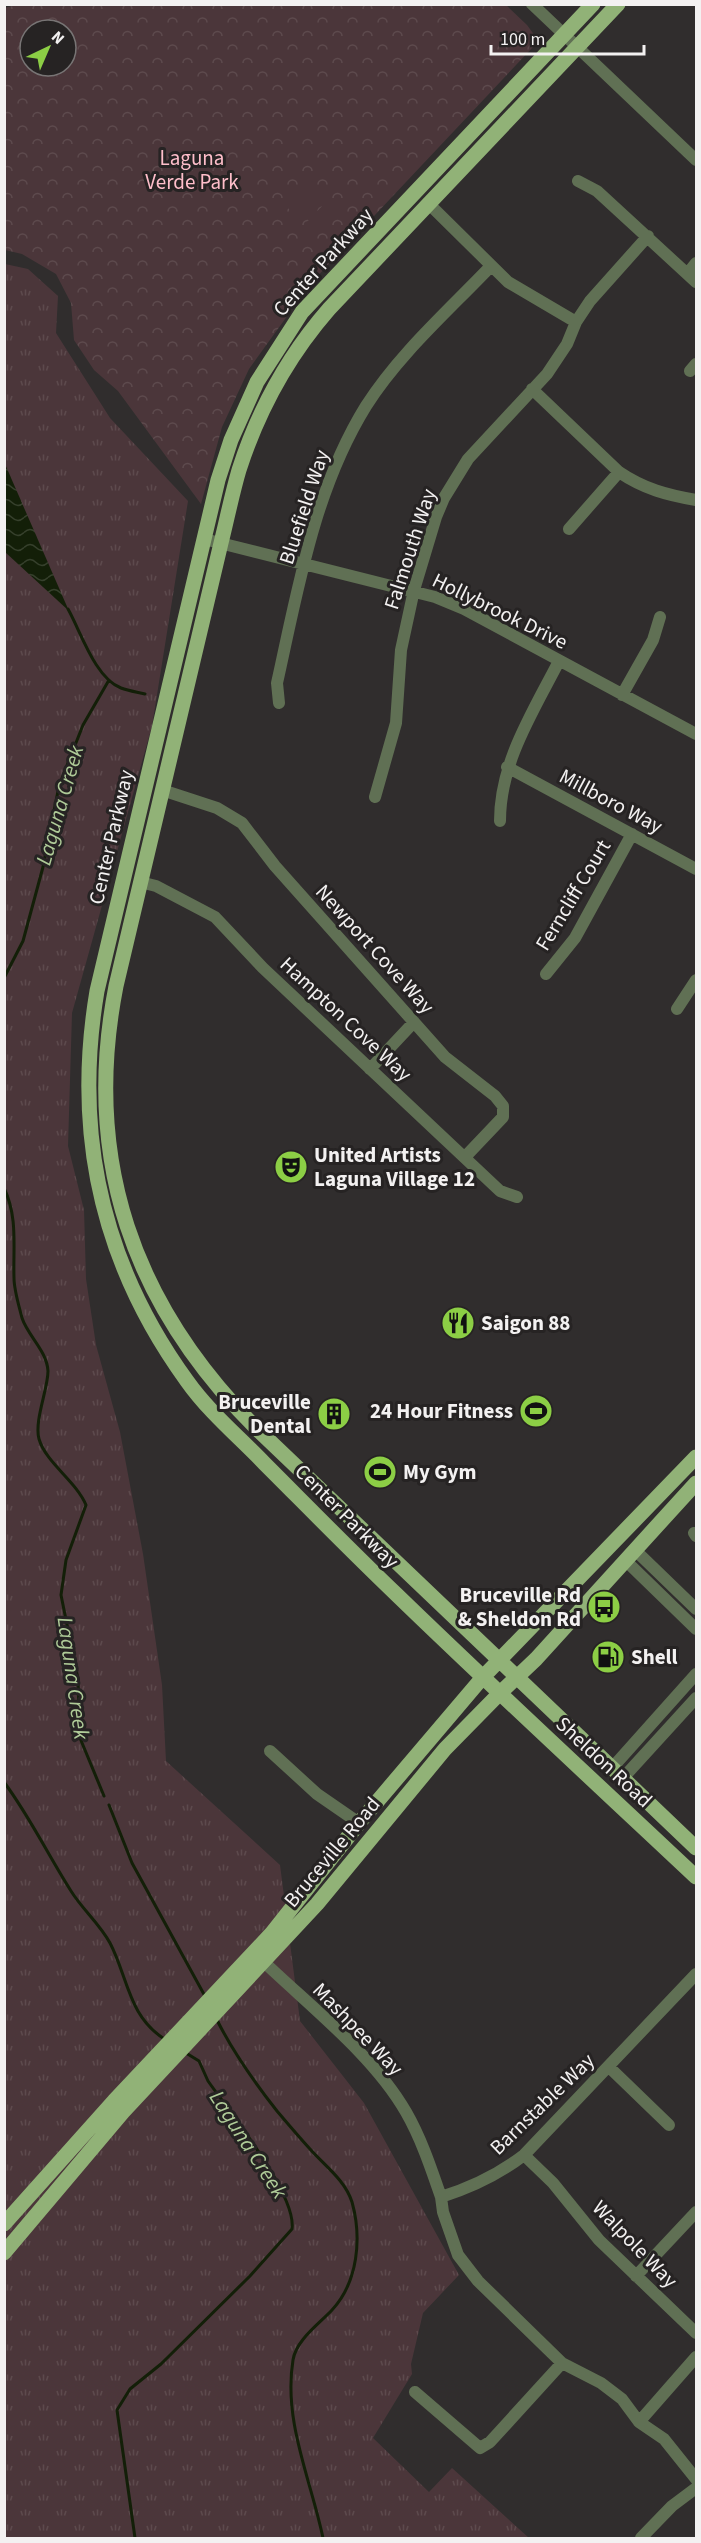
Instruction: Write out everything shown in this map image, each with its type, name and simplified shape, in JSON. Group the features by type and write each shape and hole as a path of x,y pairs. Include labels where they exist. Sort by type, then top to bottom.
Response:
{"main road":[{"name":"Center Parkway","path":"483,1677 358,1557 207,1406 174,1362 139,1303 125,1272 105,1214 97,1182 88,1124 88,1058 97,991 218,480 244,410 273,355 297,319 321,291 593,4"},
{"name":"Center Parkway","path":"499,1661 225,1397 189,1350 151,1287 127,1227 111,1163 105,1086 110,1018 140,882 221,543 249,441 278,380 315,324 618,4"},
{"name":"Bruceville Road","path":"4,2224 239,1980 359,1823 483,1677 696,1457"},
{"path":"262,1460 293,1478 311,1494 318,1496 324,1493"},
{"path":"648,1536 656,1515 696,1468"},
{"name":"Bruceville Road","path":"239,1980 264,1962 317,1904 446,1749 517,1677 696,1483"},
{"name":"Sheldon Road","path":"499,1661 696,1848"},
{"name":"Sheldon Road","path":"483,1677 696,1877"},
{"name":"Bruceville Road","path":"4,2253 123,2112 163,2059"}],"street":[{"path":"531,4 696,160"},
{"path":"578,181 597,190 693,273"},
{"path":"428,203 491,266 524,292 576,322"},
{"name":"Falmouth Way","path":"375,797 396,723 401,650 414,590 436,517 454,480 481,442 557,360 576,322 590,301 648,236"},
{"name":"Bluefield Way","path":"279,703 277,683 304,563 321,501 334,468 367,405 405,355 491,266"},
{"path":"532,389 619,472 647,489 665,495 696,500"},
{"path":"569,529 619,472"},
{"name":"Hollybrook Drive","path":"204,539 414,590 464,609 696,734"},
{"path":"622,695 653,640 660,617"},
{"path":"500,821 502,787 507,767 559,661"},
{"name":"Millboro Way","path":"507,767 696,869"},
{"name":"Newport Cove Way","path":"162,790 217,808 242,823 275,866 445,1057 495,1096 503,1106 503,1117 465,1157"},
{"name":"Ferncliff Court","path":"546,974 575,938 632,834"},
{"name":"Hampton Cove Way","path":"140,882 156,886 215,918 263,968 500,1191 517,1197"},
{"path":"677,1009 696,980"},
{"path":"370,1068 414,1022"},
{"path":"165,1347 179,1335"},
{"path":"174,1362 189,1350"},
{"path":"630,1555 696,1609"},
{"path":"630,1555 696,1629"},
{"path":"618,1773 696,1674"},
{"path":"618,1773 696,1698"},
{"path":"270,1751 314,1790 359,1823"},
{"name":"Mashpee Way","path":"264,1962 357,2051 390,2088 417,2133 441,2197"},
{"name":"Barnstable Way","path":"441,2197 481,2183 524,2155 694,1981"},
{"path":"609,2067 669,2125"},
{"name":"Walpole Way","path":"524,2155 560,2192 599,2240 696,2332"},
{"path":"441,2197 450,2236 466,2268 562,2363 601,2383 622,2399 639,2422 664,2439 696,2479"},
{"path":"636,2276 696,2212"},
{"path":"639,2422 696,2357"},
{"path":"415,2391 480,2448 490,2442 562,2363"},
{"path":"641,2538 672,2506 696,2488"}],"green space":[{"name":"Laguna Verde Park","path":"21,4 506,5 535,36 533,47 311,283 249,369 222,427 201,504 118,391 94,370 74,340 71,303 56,274 22,254 5,250 4,8"},
{"path":"312,181 324,193 299,219 287,207"},
{"path":"330,198 342,209 317,235 305,224"},
{"path":"5,264 28,269 58,296 56,333 110,418 188,501 152,726 72,1013 68,1146 84,1210 86,1279 96,1345 120,1432 143,1554 162,1685 166,1761 280,1865 300,2021 364,2103 459,2275 423,2313 411,2364 412,2374 373,2438 429,2492 452,2468 529,2538 5,2538"}],"water":[{"path":"5,464 69,611 5,552"}],"waterway":[{"name":"Laguna Creek","path":"68,609 96,665 104,675 121,688 145,694"},
{"name":"Laguna Creek","path":"4,978 23,941 43,867 59,786 83,725 109,680"},
{"name":"Laguna Creek","path":"4,1188 13,1221 14,1283 17,1298 22,1318 41,1350 48,1371 38,1423 39,1439 48,1456 86,1505 66,1560 61,1595 78,1679 80,1738 104,1796"},
{"name":"Laguna Creek","path":"4,1782 71,1891 110,1943 136,2008 153,2031 166,2040"},
{"name":"Laguna Creek","path":"109,1805 132,1863 206,1998"},
{"name":"Laguna Creek","path":"217,2020 237,2055 277,2111 345,2187 355,2216 357,2245 348,2286 332,2310 303,2339 293,2360 291,2383 295,2428 323,2538"},
{"name":"Laguna Creek","path":"135,2538 117,2410 130,2389 161,2364 250,2276 292,2229 291,2214 273,2175 208,2081 199,2061 186,2053"}],"place":[{"name":"United Artists Laguna Village 12","path":"291,1167"},
{"name":"Saigon 88","path":"458,1323"},
{"name":"24 Hour Fitness","path":"536,1411"},
{"name":"Bruceville Dental","path":"334,1414"},
{"name":"My Gym","path":"380,1472"},
{"name":"Bruceville Rd & Sheldon Rd","path":"604,1607"},
{"name":"Shell","path":"608,1657"}]}
